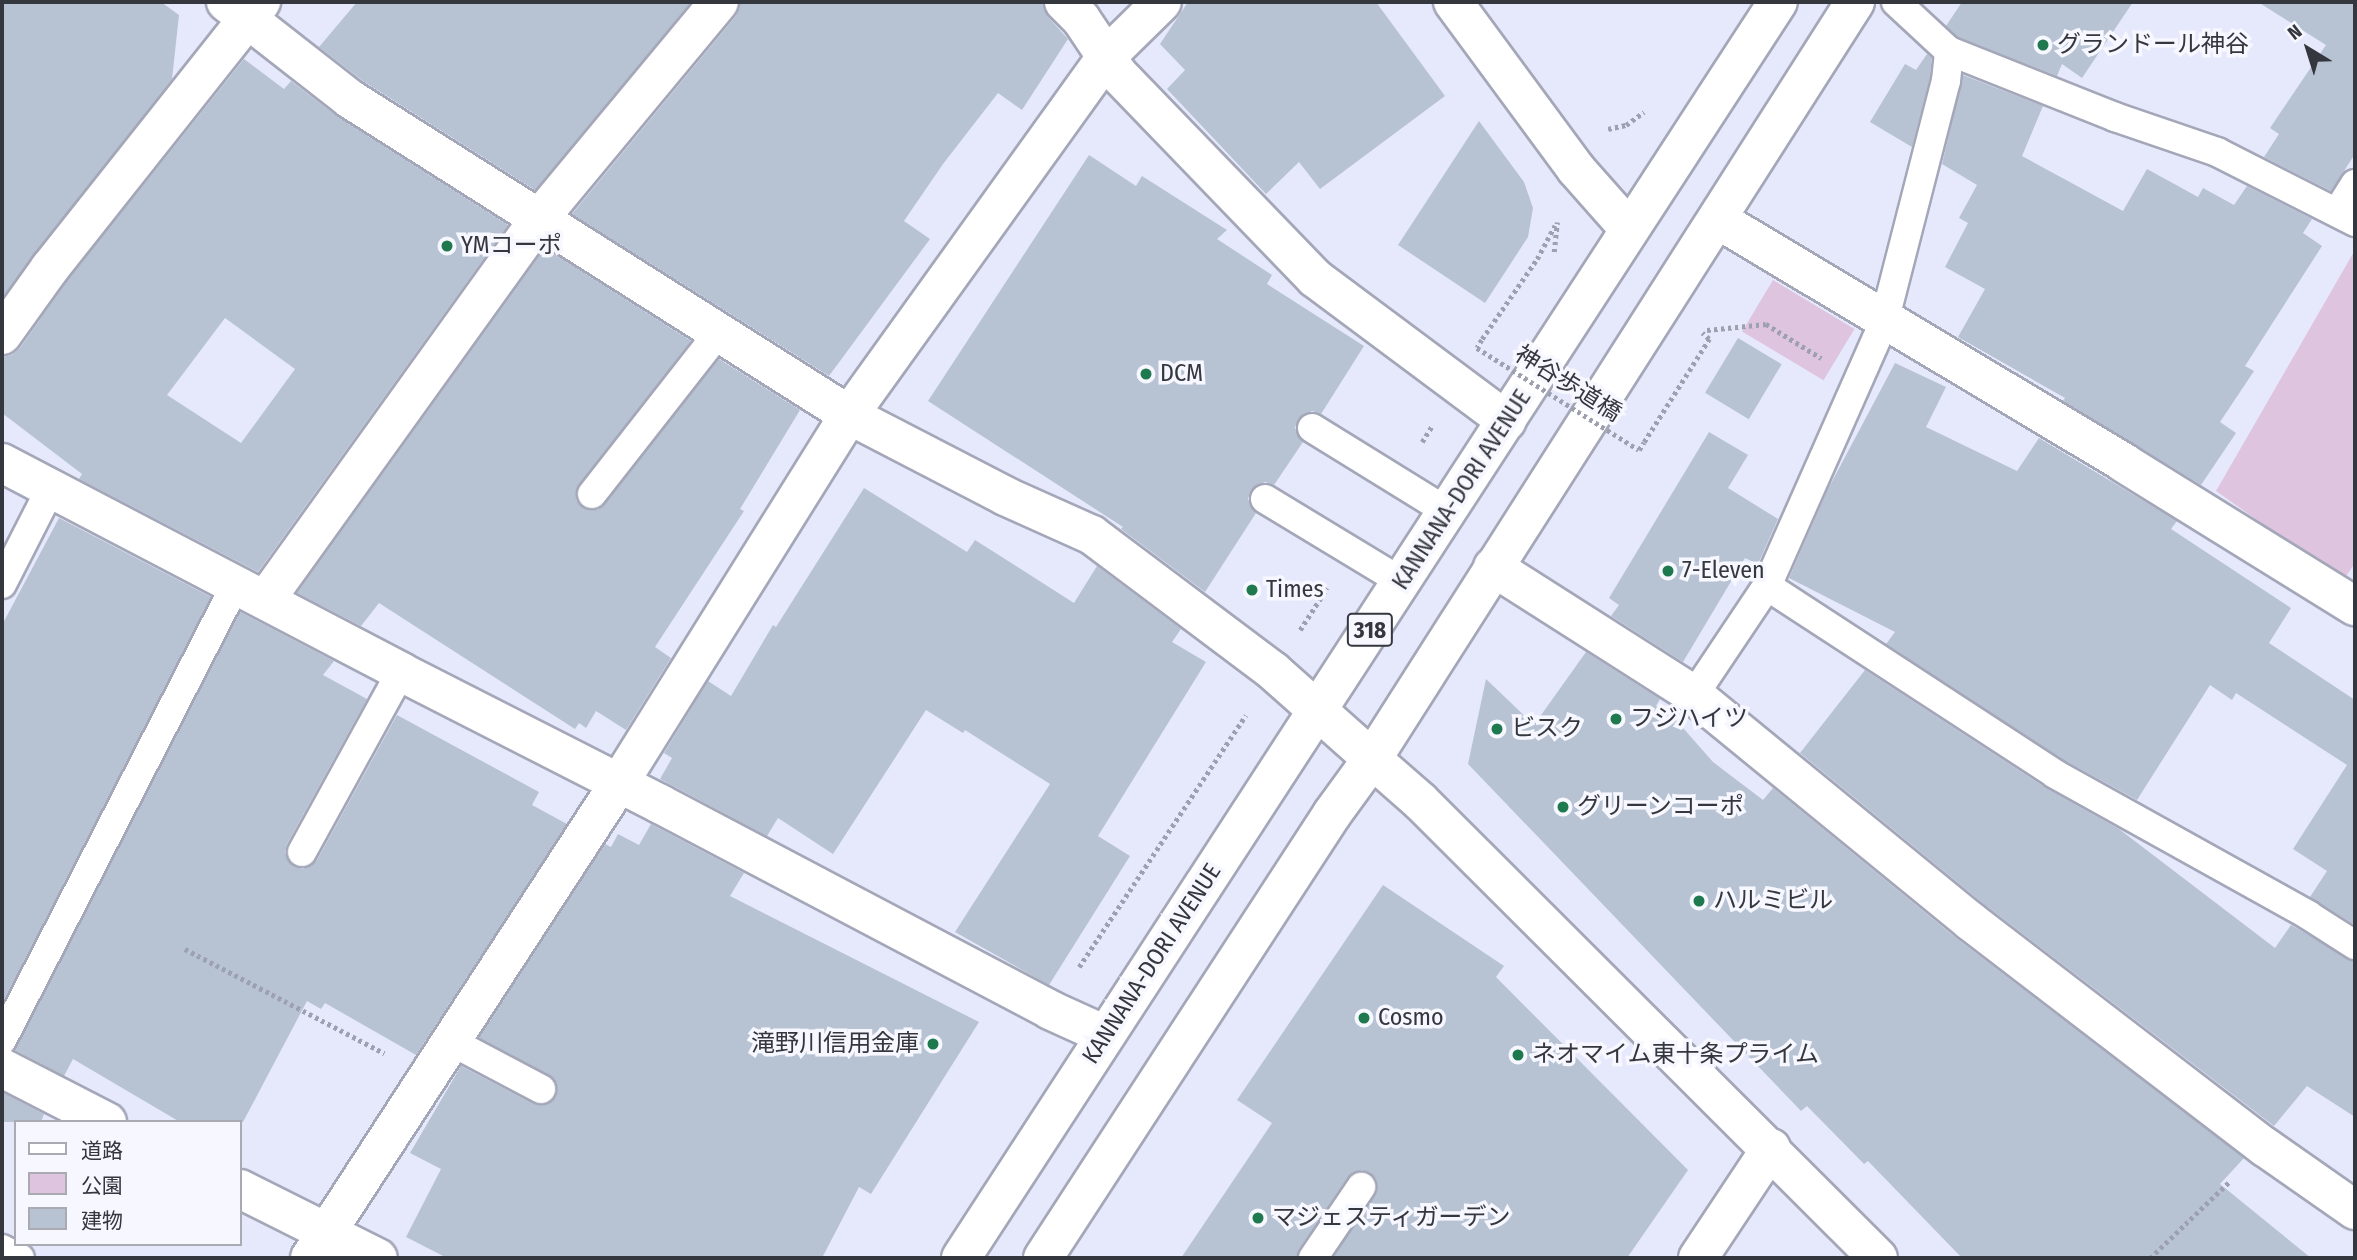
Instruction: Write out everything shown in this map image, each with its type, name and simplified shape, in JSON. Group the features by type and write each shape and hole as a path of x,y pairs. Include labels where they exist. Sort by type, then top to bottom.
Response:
{"street":[{"path":"251,591 538,220 719,2"},
{"path":"1064,2 1081,19 1118,74 1315,278 1507,421"},
{"path":"318,1246 618,783 849,415 1106,57 1162,2"},
{"path":"1453,2 1576,169 1629,229"},
{"name":"KANNANA-DORI AVENUE","path":"961,1258 1778,2"},
{"path":"1043,1258 1332,814 1371,759 1855,2"},
{"path":"2,335 245,8 351,99 538,220 849,415 1005,496 1092,535 1273,671 1420,801 1878,1258"},
{"path":"1717,219 1884,322 2124,463 2355,606"},
{"path":"2,463 1050,1010 1105,1035"},
{"path":"1493,567 1694,695 1970,921 2265,1147 2355,1210"},
{"path":"2,1068 103,1120"},
{"path":"1698,1258 1771,1149"},
{"path":"242,1190 318,1246 378,1258"}],"lane":[{"path":"1896,2 1949,51 2115,117 2217,152 2346,216 2355,184"},
{"path":"1694,695 1767,586 1884,322 1945,81 1949,51"},
{"path":"592,494 719,332"},
{"path":"1312,428 1448,512"},
{"path":"2,584 51,488"},
{"path":"1265,499 1402,582"},
{"path":"1767,586 2055,774 2308,915 2355,945"},
{"path":"2,1040 251,591"},
{"path":"302,852 401,672"},
{"path":"450,1041 541,1090"},
{"path":"1313,1258 1361,1187"},
{"path":"2,1249 20,1258"}],"path":[{"path":"1601,130 1626,125 1646,111"},
{"name":"神谷歩道橋","path":"1557,221 1537,259 1478,348 1639,450 1709,338 1699,331 1766,324 1818,355 1854,389"},
{"path":"1071,978 1251,706"},
{"path":"185,950 428,1076"},
{"path":"2150,1258 2265,1147"}],"green space":[{"path":"2355,250 2355,563 2343,581 2216,491"},
{"path":"1773,280 1854,329 1824,380 1742,331"}],"building":[{"path":"2,2 161,2 179,15 172,79 2,298"},
{"path":"357,2 691,2 535,190 363,81 319,47"},
{"path":"740,2 1043,2 1048,17 1068,39 1022,110 998,93 943,164 904,221 930,239 829,376 572,214 736,16"},
{"path":"1188,2 1376,2 1445,96 1320,189 1299,162 1266,194 1167,89 1185,70 1160,44"},
{"name":"グランドール神谷","path":"1962,2 2133,2 2082,78 2062,64 2057,76 1958,37 1946,26"},
{"path":"2258,2 2355,2 2355,154 2331,191 2264,157 2279,134 2270,128 2326,45"},
{"path":"1927,54 1932,58 1930,78 1912,147 1870,122 1905,64 1916,70"},
{"path":"244,59 284,89 291,81 338,117 508,225 258,572 79,479 82,474 2,413 2,357 12,355 20,348 67,281","holes":["225,318 295,369 241,443 167,395"]},
{"path":"1963,75 2043,106 2022,156 2123,211 2147,169 2198,197 2203,188 2234,205 2247,186 2312,219 2303,233 2322,246 2245,366 2254,371 2220,422 2236,433 2201,485 2063,401 2065,398 1958,337 1985,289 1945,267 1968,223 1959,218 1977,185 1942,164"},
{"path":"1479,121 1524,182 1533,208 1528,237 1485,303 1398,245"},
{"name":"DCM","path":"1089,155 1136,186 1142,176 1227,230 1217,239 1272,275 1267,284 1364,346 1321,414 1312,411 1298,419 1295,428 1303,442 1274,485 1265,482 1251,490 1248,499 1256,513 1205,592 1121,529 1123,527 928,401"},
{"path":"545,248 691,341 579,484 576,500 582,507 598,510 605,504 719,359 800,410 740,509 744,511 655,647 671,658 626,730 596,711 586,728 579,723 575,729 379,603 361,626 297,593"},
{"path":"1738,338 1782,364 1749,419 1705,393"},
{"path":"1895,363 1946,387 1926,427 2017,471 2039,438 2177,521 2171,529 2291,608 2269,643 2355,700 2355,925 2310,897 2327,871 2293,849 2347,765 2236,693 2232,700 2210,685 2137,800 2064,760 1886,644 1895,632 1789,578 1828,489"},
{"path":"1709,432 1748,455 1728,488 1778,519 1758,564 1745,558 1683,662 1611,616 1619,605 1609,598"},
{"path":"864,488 967,552 975,540 1074,603 1097,566 1181,629 1172,642 1206,662 1098,836 1130,856 1049,985 955,932 1050,784 965,730 963,733 926,710 833,854 778,818 767,836 660,779 672,758 664,753 708,681 731,696 773,625 776,627"},
{"path":"59,518 211,597 2,1004 2,625"},
{"path":"240,612 334,661 323,675 367,699 287,844 285,853 293,866 303,869 317,860 397,715 539,792 532,805 567,824 416,1055 325,1003 321,1009 307,1001 242,1122 177,1120 73,1059 64,1076 15,1050"},
{"path":"1586,652 1660,699 1656,706 1676,720 1713,762 1763,800 1773,788 1956,938 2244,1158 2220,1184 2311,1258 1962,1258 1868,1161 1864,1164 1807,1106 1801,1111 1468,764 1486,679 1534,725"},
{"path":"1865,670 2046,788 2119,829 2275,948 2291,925 2355,961 2355,1117 2307,1086 2274,1126 1984,904 1800,753"},
{"path":"651,824 744,873 730,896 979,1022 871,1194 859,1187 822,1258 447,1258 406,1237 441,1169 410,1153 461,1066 534,1104 549,1103 555,1097 557,1088 549,1075 479,1038 605,844 611,847 618,834 639,845"},
{"path":"1383,885 1504,966 1496,977 1688,1170 1627,1258 1333,1258 1377,1189 1376,1179 1362,1170 1347,1178 1299,1249 1297,1258 1181,1258 1272,1123 1237,1100"},
{"path":"2,1092 44,1114 42,1120 2,1122"}],"place":[{"name":"グランドール神谷","path":"2043,45"},
{"name":"YMコーポ","path":"447,246"},
{"name":"DCM","path":"1146,374"},
{"name":"7-Eleven","path":"1668,571"},
{"name":"Times","path":"1252,590"},
{"name":"フジハイツ","path":"1616,719"},
{"name":"ビスク","path":"1497,729"},
{"name":"グリーンコーポ","path":"1563,807"},
{"name":"ハルミビル","path":"1699,901"},
{"name":"Cosmo","path":"1364,1018"},
{"name":"滝野川信用金庫","path":"933,1044"},
{"name":"ネオマイム東十条プライム","path":"1518,1055"},
{"name":"マジェスティガーデン","path":"1258,1218"}]}
